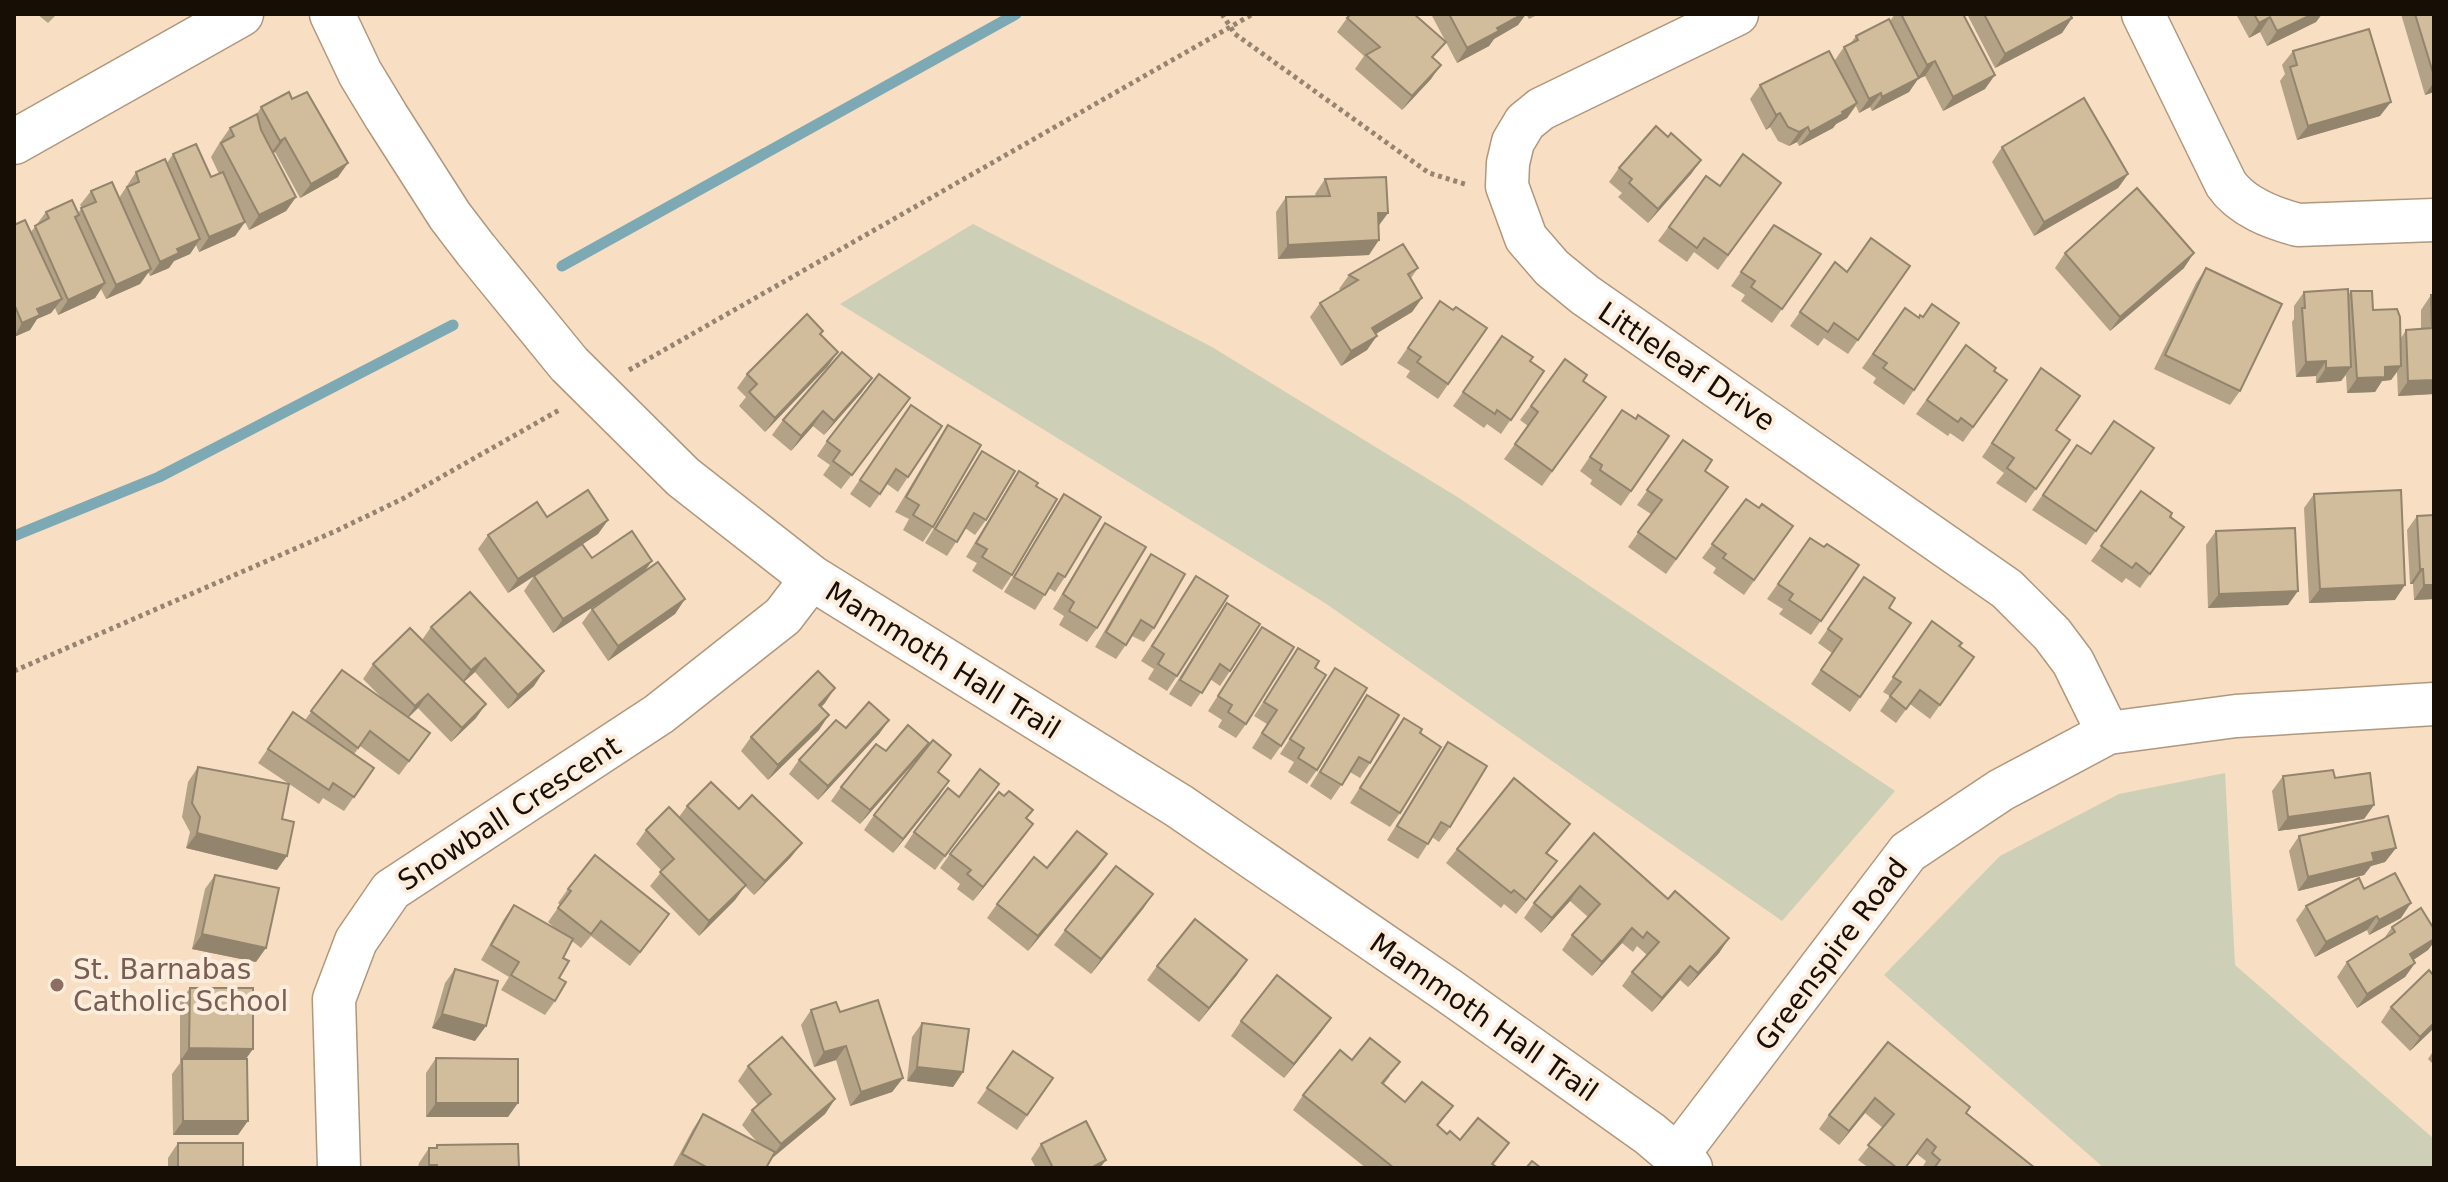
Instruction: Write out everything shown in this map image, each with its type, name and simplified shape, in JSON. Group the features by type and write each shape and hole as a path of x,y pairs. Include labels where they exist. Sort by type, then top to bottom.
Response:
{"street":[{"path":"14,142 241,14"},
{"name":"Mammoth Hall Trail","path":"332,14 360,73 450,216 541,333 683,477 812,578 1179,806 1449,991 1650,1134 1683,1163"},
{"name":"Littleleaf Drive","path":"1737,14 1541,109 1525,122 1513,142 1507,186 1526,238 1552,268 1585,295 2007,589 2042,623 2073,662 2108,733"},
{"path":"2143,14 2226,184 2242,200 2277,219 2298,225 2434,220"},
{"name":"Snowball Crescent","path":"339,1168 334,999 356,941 391,890 659,714 783,616 812,578"},
{"name":"Greenspire Road","path":"1683,1163 1908,852 2001,790 2108,733 2236,716 2434,704"}],"path":[{"path":"1222,14 1229,28 1246,43 1429,173 1510,197"},
{"path":"1229,28 1253,14"}],"green space":[{"path":"973,224 1212,347 1459,498 1895,791 1782,921 1325,603 840,304"},
{"path":"2225,773 2235,965 2434,1139 2434,1168 2104,1168 1884,975 2000,856 2119,794"}],"building":[{"path":"1351,14 1414,14 1446,42 1432,57 1441,65 1412,96 1366,55 1380,47 1347,18"},
{"path":"1449,14 1523,14 1467,48"},
{"path":"1901,14 1963,14 1995,75 1953,97 1935,61 1927,65"},
{"path":"1984,14 2070,14 2072,18 2005,54"},
{"path":"2254,14 2313,14 2277,31 2270,17 2259,23"},
{"path":"2415,14 2434,14 2434,76"},
{"path":"1889,19 1919,78 1882,97 1881,93 1869,99 1844,47 1858,40 1856,36"},
{"path":"2369,29 2391,102 2308,126 2290,67 2297,65 2293,51"},
{"path":"1829,51 1857,103 1810,132 1808,127 1799,132 1788,127 1780,113 1776,115 1760,85"},
{"path":"289,92 292,99 307,92 348,163 311,184 285,138 280,141 261,107"},
{"path":"2084,98 2128,174 2044,222 2002,147"},
{"path":"257,114 261,130 296,197 259,215 221,143 234,136 230,128"},
{"path":"1656,126 1668,137 1671,133 1701,160 1658,209 1629,183 1632,179 1619,168"},
{"path":"196,144 211,177 223,172 245,222 209,237 173,154"},
{"path":"1743,154 1781,183 1728,255 1704,238 1697,248 1669,227 1706,176 1720,186"},
{"path":"165,159 200,239 177,249 179,253 160,262 127,187 139,182 136,172"},
{"path":"1386,177 1388,213 1378,213 1379,240 1288,245 1286,197 1330,196 1325,179"},
{"path":"112,182 151,269 116,285 81,208 96,202 91,191"},
{"path":"2137,188 2194,253 2120,317 2065,253"},
{"path":"72,200 79,215 75,217 105,283 68,300 35,226 49,218 46,212"},
{"path":"25,220 62,299 37,309 40,315 22,323 14,304 14,225"},
{"path":"1774,225 1821,254 1782,309 1751,287 1755,281 1741,272"},
{"path":"1871,238 1910,266 1858,340 1834,323 1828,332 1800,312 1835,262 1847,272"},
{"path":"1403,244 1418,268 1408,274 1422,298 1372,328 1377,336 1351,351 1320,303 1358,280 1349,275"},
{"path":"2206,268 2282,304 2240,391 2165,355"},
{"path":"2348,289 2351,367 2326,368 2326,361 2306,362 2302,308 2305,308 2304,292"},
{"path":"2351,291 2372,291 2373,310 2397,309 2400,317 2401,366 2385,367 2385,377 2357,378"},
{"path":"2431,295 2434,295 2434,380 2408,381 2406,330 2432,328"},
{"path":"1440,301 1453,310 1456,307 1487,328 1448,384 1417,362 1421,357 1408,348"},
{"path":"1932,304 1959,323 1914,390 1883,368 1887,363 1873,354 1905,308 1919,318"},
{"path":"807,314 823,331 820,334 838,352 775,418 749,392 757,384 747,374"},
{"path":"1502,336 1533,357 1530,361 1544,371 1511,420 1497,410 1495,414 1463,392"},
{"path":"1966,345 2007,380 1973,427 1961,418 1958,422 1927,400"},
{"path":"842,352 872,378 834,421 823,411 801,436 783,420"},
{"path":"1565,359 1587,375 1583,381 1606,397 1552,471 1515,444 1538,412 1531,406"},
{"path":"2041,368 2080,396 2056,430 2070,440 2036,489 2007,468 2014,458 1992,443"},
{"path":"879,374 910,398 852,475 833,461 840,451 827,441"},
{"path":"911,405 942,426 908,477 896,469 880,494 860,480"},
{"path":"1622,410 1636,419 1638,415 1669,436 1631,491 1600,470 1602,465 1590,457"},
{"path":"2114,421 2154,448 2096,531 2043,495 2077,445 2091,454"},
{"path":"948,425 981,445 933,527 913,515 919,505 906,497"},
{"path":"1683,440 1712,460 1705,471 1728,487 1676,559 1638,532 1662,500 1647,490"},
{"path":"982,451 1015,471 986,520 974,513 957,542 935,529"},
{"path":"1019,471 1057,499 1012,575 982,557 987,549 976,543"},
{"path":"588,490 608,520 518,579 488,535 537,502 547,517"},
{"path":"2401,490 2405,585 2320,589 2314,494"},
{"path":"2141,491 2172,513 2170,517 2184,527 2150,574 2136,563 2132,568 2101,546"},
{"path":"1064,494 1101,517 1065,577 1058,573 1045,595 1014,577"},
{"path":"1746,499 1759,508 1762,504 1793,526 1754,580 1723,558 1726,554 1712,544"},
{"path":"2434,515 2434,585 2424,585 2417,516"},
{"path":"1105,523 1146,547 1097,628 1069,611 1074,602 1063,594"},
{"path":"2295,528 2298,591 2219,594 2216,531"},
{"path":"632,531 652,561 563,619 534,576 582,544 592,558"},
{"path":"1810,538 1824,547 1827,544 1859,565 1821,621 1789,600 1793,594 1778,584"},
{"path":"1151,554 1185,574 1154,628 1141,620 1126,645 1106,632"},
{"path":"658,562 685,599 618,646 592,609"},
{"path":"1196,576 1228,596 1177,676 1158,664 1164,654 1152,646"},
{"path":"1864,577 1895,598 1889,608 1911,623 1860,697 1821,670 1842,639 1828,629"},
{"path":"470,592 544,671 518,695 485,658 471,670 431,627"},
{"path":"1227,603 1260,624 1230,671 1220,664 1202,693 1180,680"},
{"path":"1932,621 1962,643 1959,646 1974,657 1940,705 1920,690 1906,709 1890,696 1901,682 1893,677"},
{"path":"1262,627 1294,647 1246,724 1228,712 1232,705 1218,696"},
{"path":"410,628 486,704 462,728 428,694 415,706 373,664"},
{"path":"1298,648 1319,661 1315,668 1326,675 1281,746 1262,733 1277,710 1264,702"},
{"path":"1335,668 1367,688 1317,770 1298,758 1304,748 1290,739"},
{"path":"342,670 430,733 409,761 370,731 358,748 311,711"},
{"path":"818,671 835,688 819,705 829,715 778,765 751,737"},
{"path":"1367,695 1399,715 1370,763 1359,757 1342,785 1320,772"},
{"path":"869,702 889,720 828,786 799,760 836,720 846,728"},
{"path":"293,712 374,768 354,797 333,783 329,790 268,749"},
{"path":"1404,718 1422,729 1420,733 1441,747 1400,813 1360,788"},
{"path":"908,725 929,743 870,810 841,787 876,744 886,751"},
{"path":"933,740 951,755 938,772 949,781 903,839 874,815"},
{"path":"1448,742 1487,766 1450,827 1441,822 1428,844 1397,826"},
{"path":"198,767 289,784 282,819 294,822 287,856 197,833 200,817 192,803"},
{"path":"980,769 999,784 945,856 914,832 948,788 959,797"},
{"path":"2333,770 2335,778 2370,773 2374,805 2288,817 2283,776"},
{"path":"1514,778 1570,824 1546,853 1557,861 1526,900 1514,890 1511,893 1457,849"},
{"path":"711,782 739,809 752,795 802,843 765,881 687,806"},
{"path":"1009,791 1033,810 1026,818 1033,824 983,887 967,874 971,870 950,854 999,792 1004,796"},
{"path":"669,807 746,885 709,921 660,872 674,859 646,830"},
{"path":"2388,816 2396,848 2372,853 2374,861 2308,877 2299,836"},
{"path":"1077,831 1107,854 1038,936 997,904 1034,857 1047,868"},
{"path":"1594,833 1668,899 1675,891 1729,938 1698,973 1690,966 1662,998 1632,972 1659,942 1647,932 1643,938 1632,928 1602,962 1572,935 1600,904 1580,886 1552,918 1534,903"},
{"path":"595,855 669,914 640,952 601,921 591,934 558,908 571,891 568,889"},
{"path":"1116,866 1153,894 1101,959 1065,930"},
{"path":"2395,873 2411,903 2326,942 2306,906 2359,878 2364,889"},
{"path":"215,875 279,888 266,948 202,934"},
{"path":"514,905 573,939 563,958 569,961 559,978 566,982 555,1001 511,975 519,962 491,945"},
{"path":"2421,908 2434,929 2434,939 2410,954 2415,963 2367,994 2347,962 2395,932 2392,927"},
{"path":"1195,919 1247,960 1209,1008 1157,966"},
{"path":"455,969 498,981 486,1026 442,1014"},
{"path":"2429,970 2434,976 2434,1023 2420,1037 2391,1007"},
{"path":"1277,975 1331,1018 1294,1064 1241,1021"},
{"path":"190,988 253,988 253,1049 189,1048"},
{"path":"878,1000 903,1078 861,1092 846,1046 824,1052 811,1010 836,1002 840,1012"},
{"path":"922,1023 969,1029 963,1072 917,1067"},
{"path":"782,1037 835,1099 781,1144 752,1110 771,1094 748,1066"},
{"path":"1370,1038 1400,1062 1382,1083 1405,1102 1422,1082 1453,1106 1437,1125 1447,1134 1450,1131 1460,1140 1478,1118 1509,1143 1492,1164 1498,1168 1394,1168 1303,1095 1340,1050 1352,1060"},
{"path":"1888,1042 1970,1107 1966,1113 2035,1168 1934,1168 1940,1160 1932,1153 1936,1147 1927,1139 1905,1168 1897,1168 1868,1145 1894,1114 1875,1098 1849,1131 1829,1115"},
{"path":"1013,1051 1053,1078 1027,1115 987,1088"},
{"path":"436,1058 518,1059 518,1103 436,1103"},
{"path":"182,1059 247,1059 248,1121 183,1121"},
{"path":"703,1114 775,1152 766,1168 708,1168 682,1154"},
{"path":"1086,1121 1106,1160 1091,1168 1053,1168 1041,1144"},
{"path":"178,1143 243,1143 243,1168 178,1168"},
{"path":"518,1144 519,1168 437,1168 437,1165 429,1165 429,1148 437,1148 437,1145"},
{"path":"1532,1161 1541,1168 1526,1168"}],"waterway":[{"path":"562,266 1016,14"},
{"path":"14,536 159,477 453,325"}],"place":[{"name":"St. Barnabas Catholic School","path":"57,985"}]}
